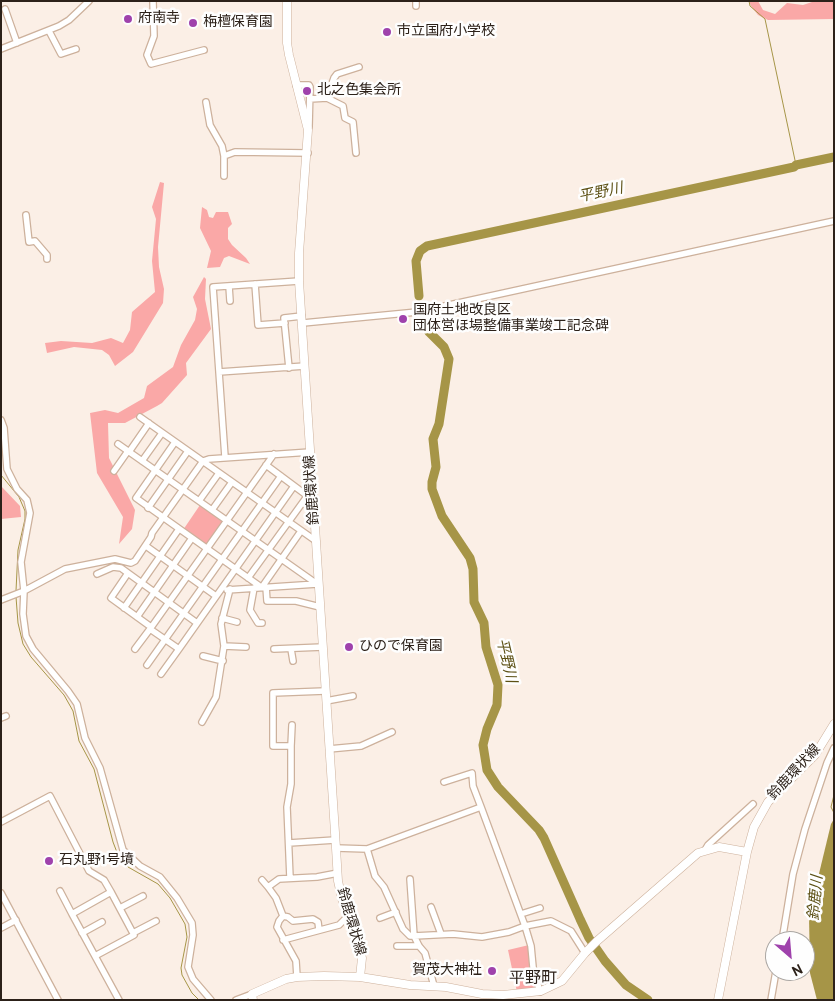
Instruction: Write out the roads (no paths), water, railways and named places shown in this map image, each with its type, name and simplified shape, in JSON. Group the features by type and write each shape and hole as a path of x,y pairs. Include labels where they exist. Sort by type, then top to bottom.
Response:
{"main road":[{"name":"鈴鹿環状線","path":"287,1 287,43 308,130 308,153 299,253 299,281 310,452 310,497 316,541 335,844 342,899 362,958 360,977"},
{"name":"鈴鹿環状線","path":"718,1000 747,852 754,827 774,794 815,755 834,724"},
{"path":"705,850 719,847 747,852"},
{"name":"鈴鹿環状線","path":"253,997 286,980 297,977 324,976 360,977 482,994 503,995 540,992 562,981 591,947 698,853 705,850"}],"street":[{"path":"1,49 49,31 69,20 89,1"},
{"path":"153,1 154,36 147,55 151,64 204,50"},
{"path":"5,9 18,43"},
{"path":"49,31 61,54 76,49"},
{"path":"327,98 337,74 359,67"},
{"path":"296,85 309,85 308,130"},
{"path":"310,99 327,98 343,106 345,118 353,122 356,153"},
{"path":"206,102 210,125 222,146 224,176"},
{"path":"224,156 235,152 308,153"},
{"path":"26,215 29,242 36,240 47,256 47,259"},
{"path":"289,368 284,318 302,320 417,312 834,222"},
{"path":"225,457 213,287 299,281"},
{"path":"255,284 258,325 285,323"},
{"path":"229,286 230,301"},
{"path":"219,372 305,366"},
{"path":"140,417 316,541"},
{"path":"1,420 4,428 7,469 17,489 27,500 30,512 21,562 23,614 26,636 33,649 77,704 85,738 100,768 123,850 140,866 160,877 177,898 192,924 188,967 190,974 210,1000"},
{"path":"114,471 149,423"},
{"path":"142,461 162,432"},
{"path":"175,442 136,498 263,587 267,601 296,601 320,607"},
{"path":"118,444 318,585"},
{"path":"148,508 188,451"},
{"path":"1,600 22,592 65,569 115,559 131,563 138,559 152,533 203,461 209,458 310,452"},
{"path":"135,649 274,454"},
{"path":"248,578 288,522 310,497 266,465"},
{"path":"199,501 219,473"},
{"path":"147,665 281,476"},
{"path":"212,510 232,482"},
{"path":"161,674 294,486"},
{"path":"124,608 179,529"},
{"path":"263,587 301,531"},
{"path":"136,617 192,538"},
{"path":"146,546 203,586 218,593 230,589 318,585"},
{"path":"97,574 117,567 198,622"},
{"path":"128,573 111,598 179,649"},
{"path":"254,588 250,610 258,623 262,623"},
{"path":"202,722 216,696 223,660 222,618 230,589"},
{"path":"222,618 236,622"},
{"path":"224,646 246,648"},
{"path":"274,649 323,647"},
{"path":"291,649 293,661"},
{"path":"203,656 223,660"},
{"path":"291,746 273,746 273,694 325,691"},
{"path":"326,701 353,696"},
{"path":"290,878 286,807 291,784 292,725"},
{"path":"329,749 361,746 392,732"},
{"path":"784,931 793,874 804,829 834,748"},
{"path":"444,782 472,774 481,807 525,926 540,992"},
{"path":"1,822 50,796 89,871 104,880 133,933"},
{"path":"705,850 708,845 753,804"},
{"path":"288,843 335,844 367,849 481,807"},
{"path":"367,849 376,876 384,887 403,929 410,936 441,934 482,937 551,921 571,930 591,947"},
{"path":"268,887 279,879 318,877 338,873"},
{"path":"410,879 414,936 425,953 434,986"},
{"path":"262,880 276,898 283,916 293,921 313,919 318,922 319,930"},
{"path":"60,891 119,1000"},
{"path":"72,914 111,892"},
{"path":"1,893 58,1000"},
{"path":"120,908 143,896"},
{"path":"431,907 441,934"},
{"path":"521,914 540,908"},
{"path":"380,918 396,912"},
{"path":"283,916 277,927 296,960 297,977"},
{"path":"284,940 339,925 348,916"},
{"path":"1,928 16,920"},
{"path":"95,956 156,921"},
{"path":"82,933 102,922"},
{"path":"397,946 419,946"},
{"path":"771,1000 774,981"},
{"path":"236,1000 253,997"}],"water":[{"name":"鈴鹿川","path":"834,819 834,1000 817,1000 812,981 815,981 815,931 809,931 809,915 831,824"}],"waterway":[{"path":"749,1 750,6 765,19 796,165"},
{"name":"平野川","path":"419,296 416,261 420,251 427,246 834,157"},
{"name":"平野川","path":"424,324 444,347 449,359 439,424 433,439 436,467 432,489 442,516 470,558 473,569 474,602 484,623 486,647 498,685 497,705 487,729 483,745 487,770 498,787 539,830 544,838 589,938 605,961 626,985 648,1000"},
{"path":"1,475 19,497 25,511 18,550 16,591"},
{"path":"16,597 18,623 23,644 31,657 64,695 73,711 79,741 94,769 118,855 128,867 158,884 170,898 185,924 187,937 181,968 182,975 192,993 199,1000"},
{"path":"834,795 831,807 834,813"}],"place":[{"name":"府南寺","path":"128,19"},
{"name":"栴檀保育園","path":"193,23"},
{"name":"市立国府小学校","path":"387,32"},
{"name":"北之色集会所","path":"307,91"},
{"name":"国府土地改良区 団体営ほ場整備事業竣工記念碑","path":"403,319"},
{"name":"ひので保育園","path":"349,647"},
{"name":"石丸野1号墳","path":"49,861"},
{"name":"賀茂大神社","path":"492,971"}],"district":[{"name":"平野町","path":"533,980"}]}
